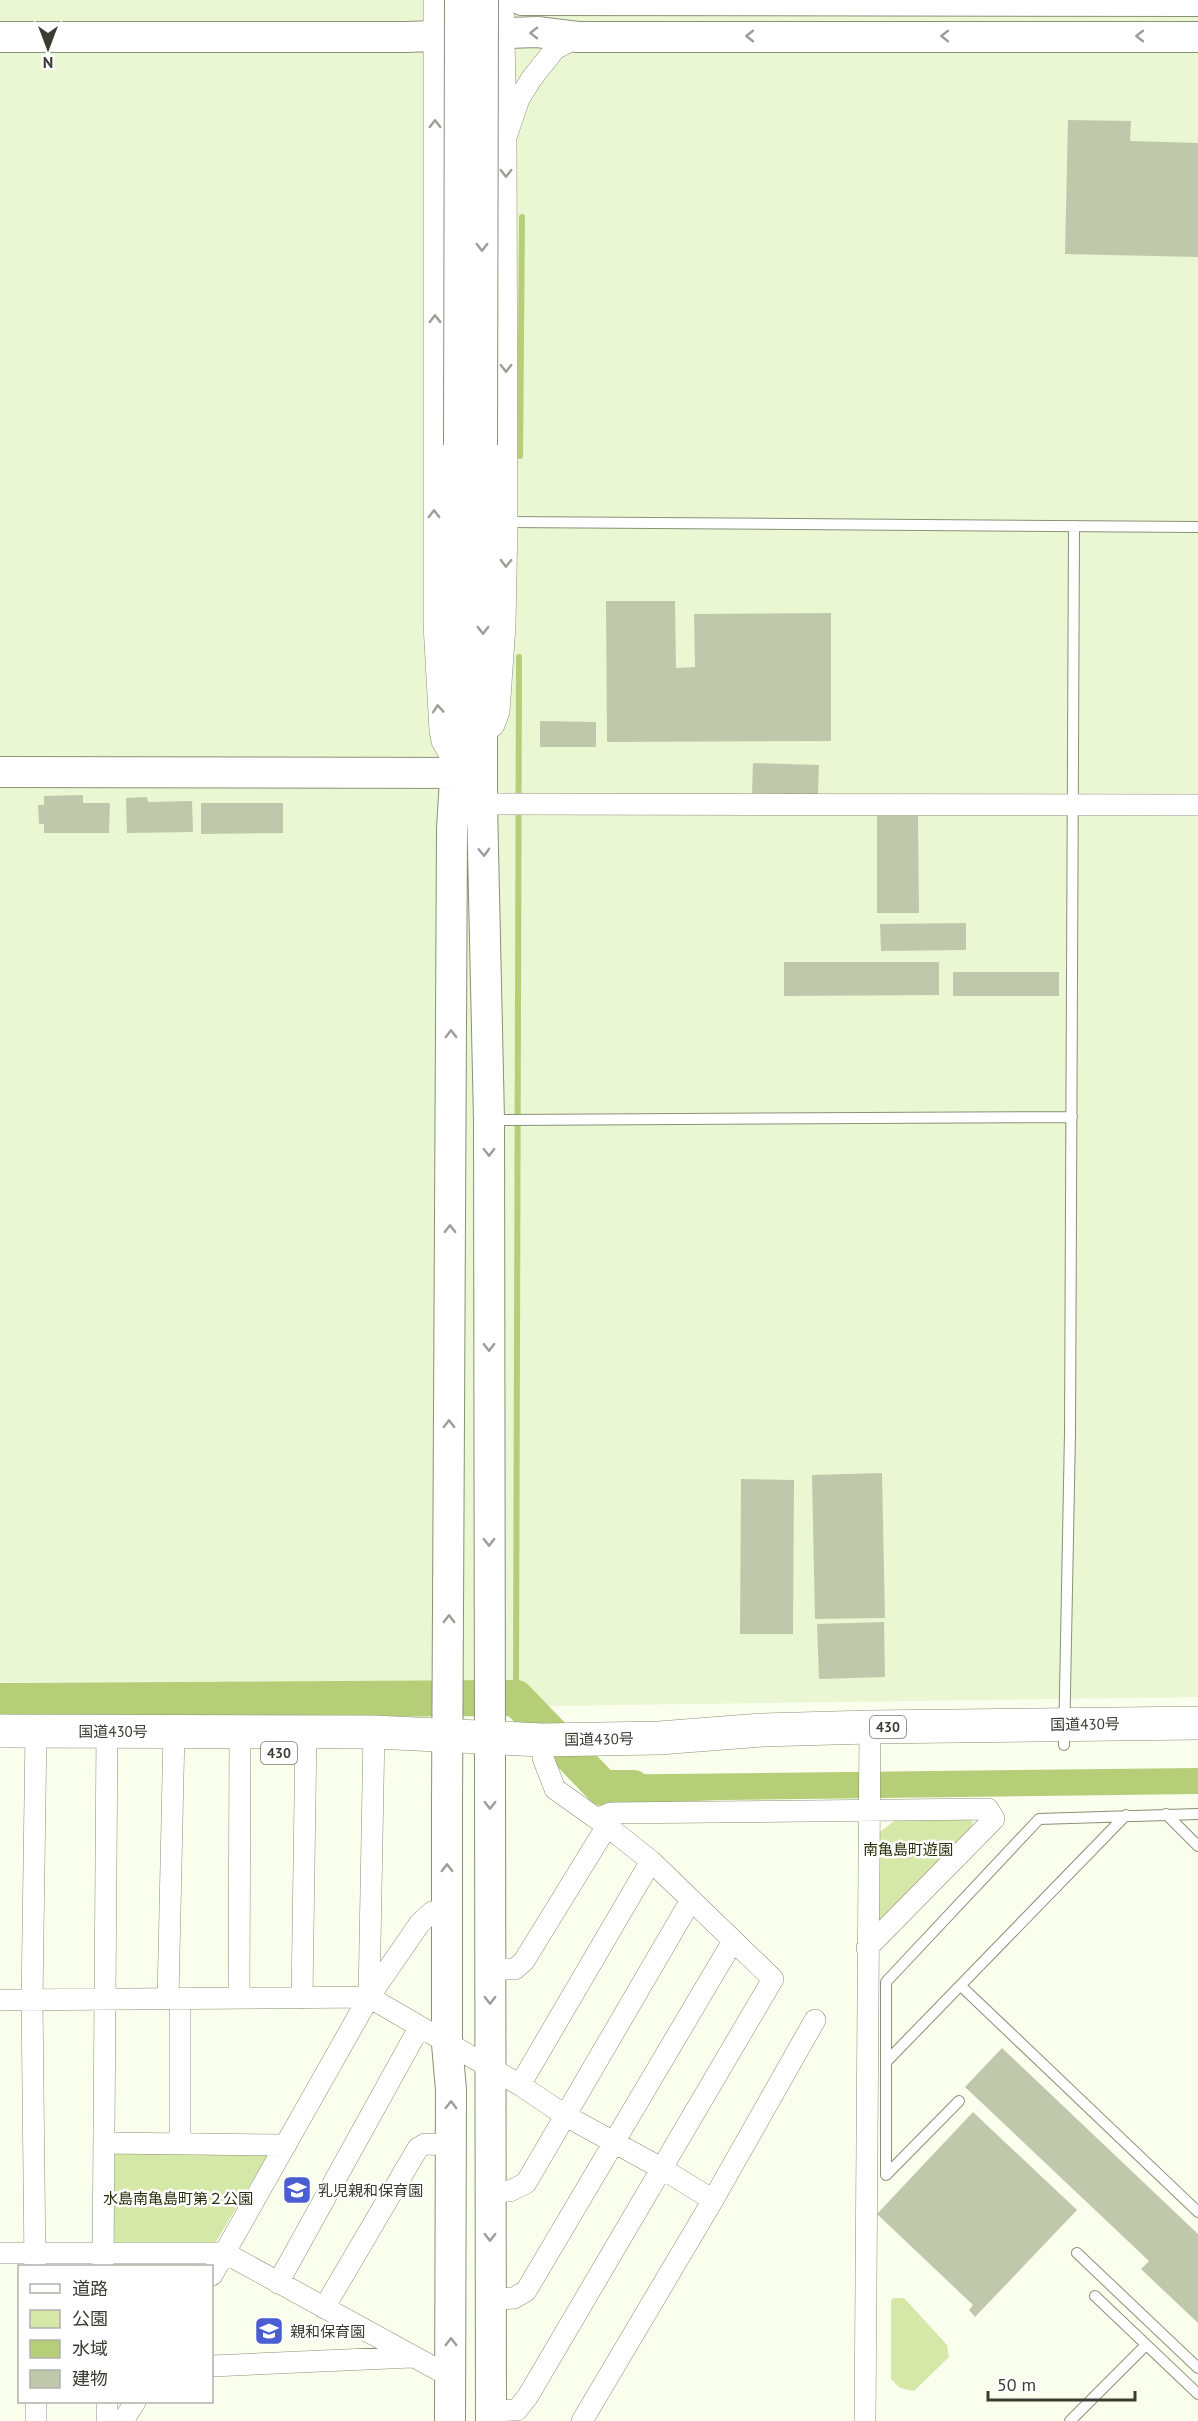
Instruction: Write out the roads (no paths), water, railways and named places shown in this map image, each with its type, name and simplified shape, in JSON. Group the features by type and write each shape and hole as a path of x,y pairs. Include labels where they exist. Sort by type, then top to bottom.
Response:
{"highway":[{"name":"国道430号","path":"0,1731 36,1741 374,1743 448,1718 490,1747 656,1757 761,1749 869,1748 1065,1735 1198,1723"},
{"name":"国道430号","path":"1065,1735 1198,1744"},
{"name":"国道430号","path":"0,1751 36,1741"}],"street":[{"path":"434,0 434,624 442,741 464,770"},
{"path":"460,0 471,445 483,735"},
{"path":"483,0 471,445 458,730 509,1119 489,1691 491,2416 517,2410 528,2396 773,1978 651,1861 555,1789 563,1751"},
{"path":"464,770 483,735 494,725 499,712 505,625 506,137 503,0"},
{"path":"522,0 1198,1"},
{"path":"0,37 435,36 537,32 578,37 1198,37"},
{"path":"506,137 519,99 532,78 555,49 578,37"},
{"path":"0,772 464,770"},
{"path":"468,804 1198,805"},
{"path":"450,2421 451,2090 447,2044 448,1718 468,804"},
{"path":"35,2260 32,2000 36,1741"},
{"path":"103,2260 107,1741"},
{"path":"174,1742 174,1999 180,2144"},
{"path":"239,1998 240,1742"},
{"path":"302,1998 306,1743"},
{"path":"369,1998 374,1743"},
{"path":"865,2421 869,1748"},
{"path":"490,1969 515,1969 524,1961 602,1822 611,1813 869,1806 988,1809 994,1819 867,1948"},
{"path":"520,2085 651,1861"},
{"path":"490,2192 510,2191 526,2182 691,1900"},
{"path":"213,2273 369,1998 420,1923 432,1912 447,1911"},
{"path":"490,2300 514,2298 526,2291 734,1941"},
{"path":"0,2000 369,1998 520,2085 566,2116 662,2168 713,2200"},
{"path":"582,2421 713,2200 815,2020"},
{"path":"278,2283 419,2028"},
{"path":"104,2143 286,2145"},
{"path":"324,2308 418,2148 425,2144 450,2145"},
{"path":"0,2253 35,2260 103,2260 225,2253 451,2377"},
{"path":"213,2366 413,2357"},
{"path":"36,2403 36,2421"},
{"path":"107,2403 107,2421"},
{"path":"123,2421 134,2403"}],"lane":[{"path":"507,522 1198,527"},
{"path":"1065,1735 1070,1433 1074,526"},
{"path":"509,1119 1072,1117"},
{"path":"1166,1814 1198,1846"},
{"path":"958,2101 886,2175 886,1982 1040,1819 1198,1814"},
{"path":"886,2062 1126,1815"},
{"path":"961,1986 1198,2212"},
{"path":"1077,2253 1198,2368"},
{"path":"1095,2296 1198,2394"},
{"path":"1070,2421 1146,2345"}],"water":[{"path":"512,1681 522,1681 522,1687 543,1706 512,1704"},
{"path":"1198,1768 1198,1794 724,1800 607,1804 595,1798 575,1775"}],"waterway":[{"path":"520,456 522,217"},
{"path":"516,1687 519,657"},
{"path":"0,1689 440,1687"},
{"path":"457,1687 482,1687"},
{"path":"0,1701 516,1698 603,1788 633,1788"}],"place":[{"name":"乳児親和保育園","path":"297,2190"},
{"name":"親和保育園","path":"269,2331"}],"park label":[{"name":"南亀島町遊園","path":"908,1849"},
{"name":"水島南亀島町第２公園","path":"178,2198"}]}
